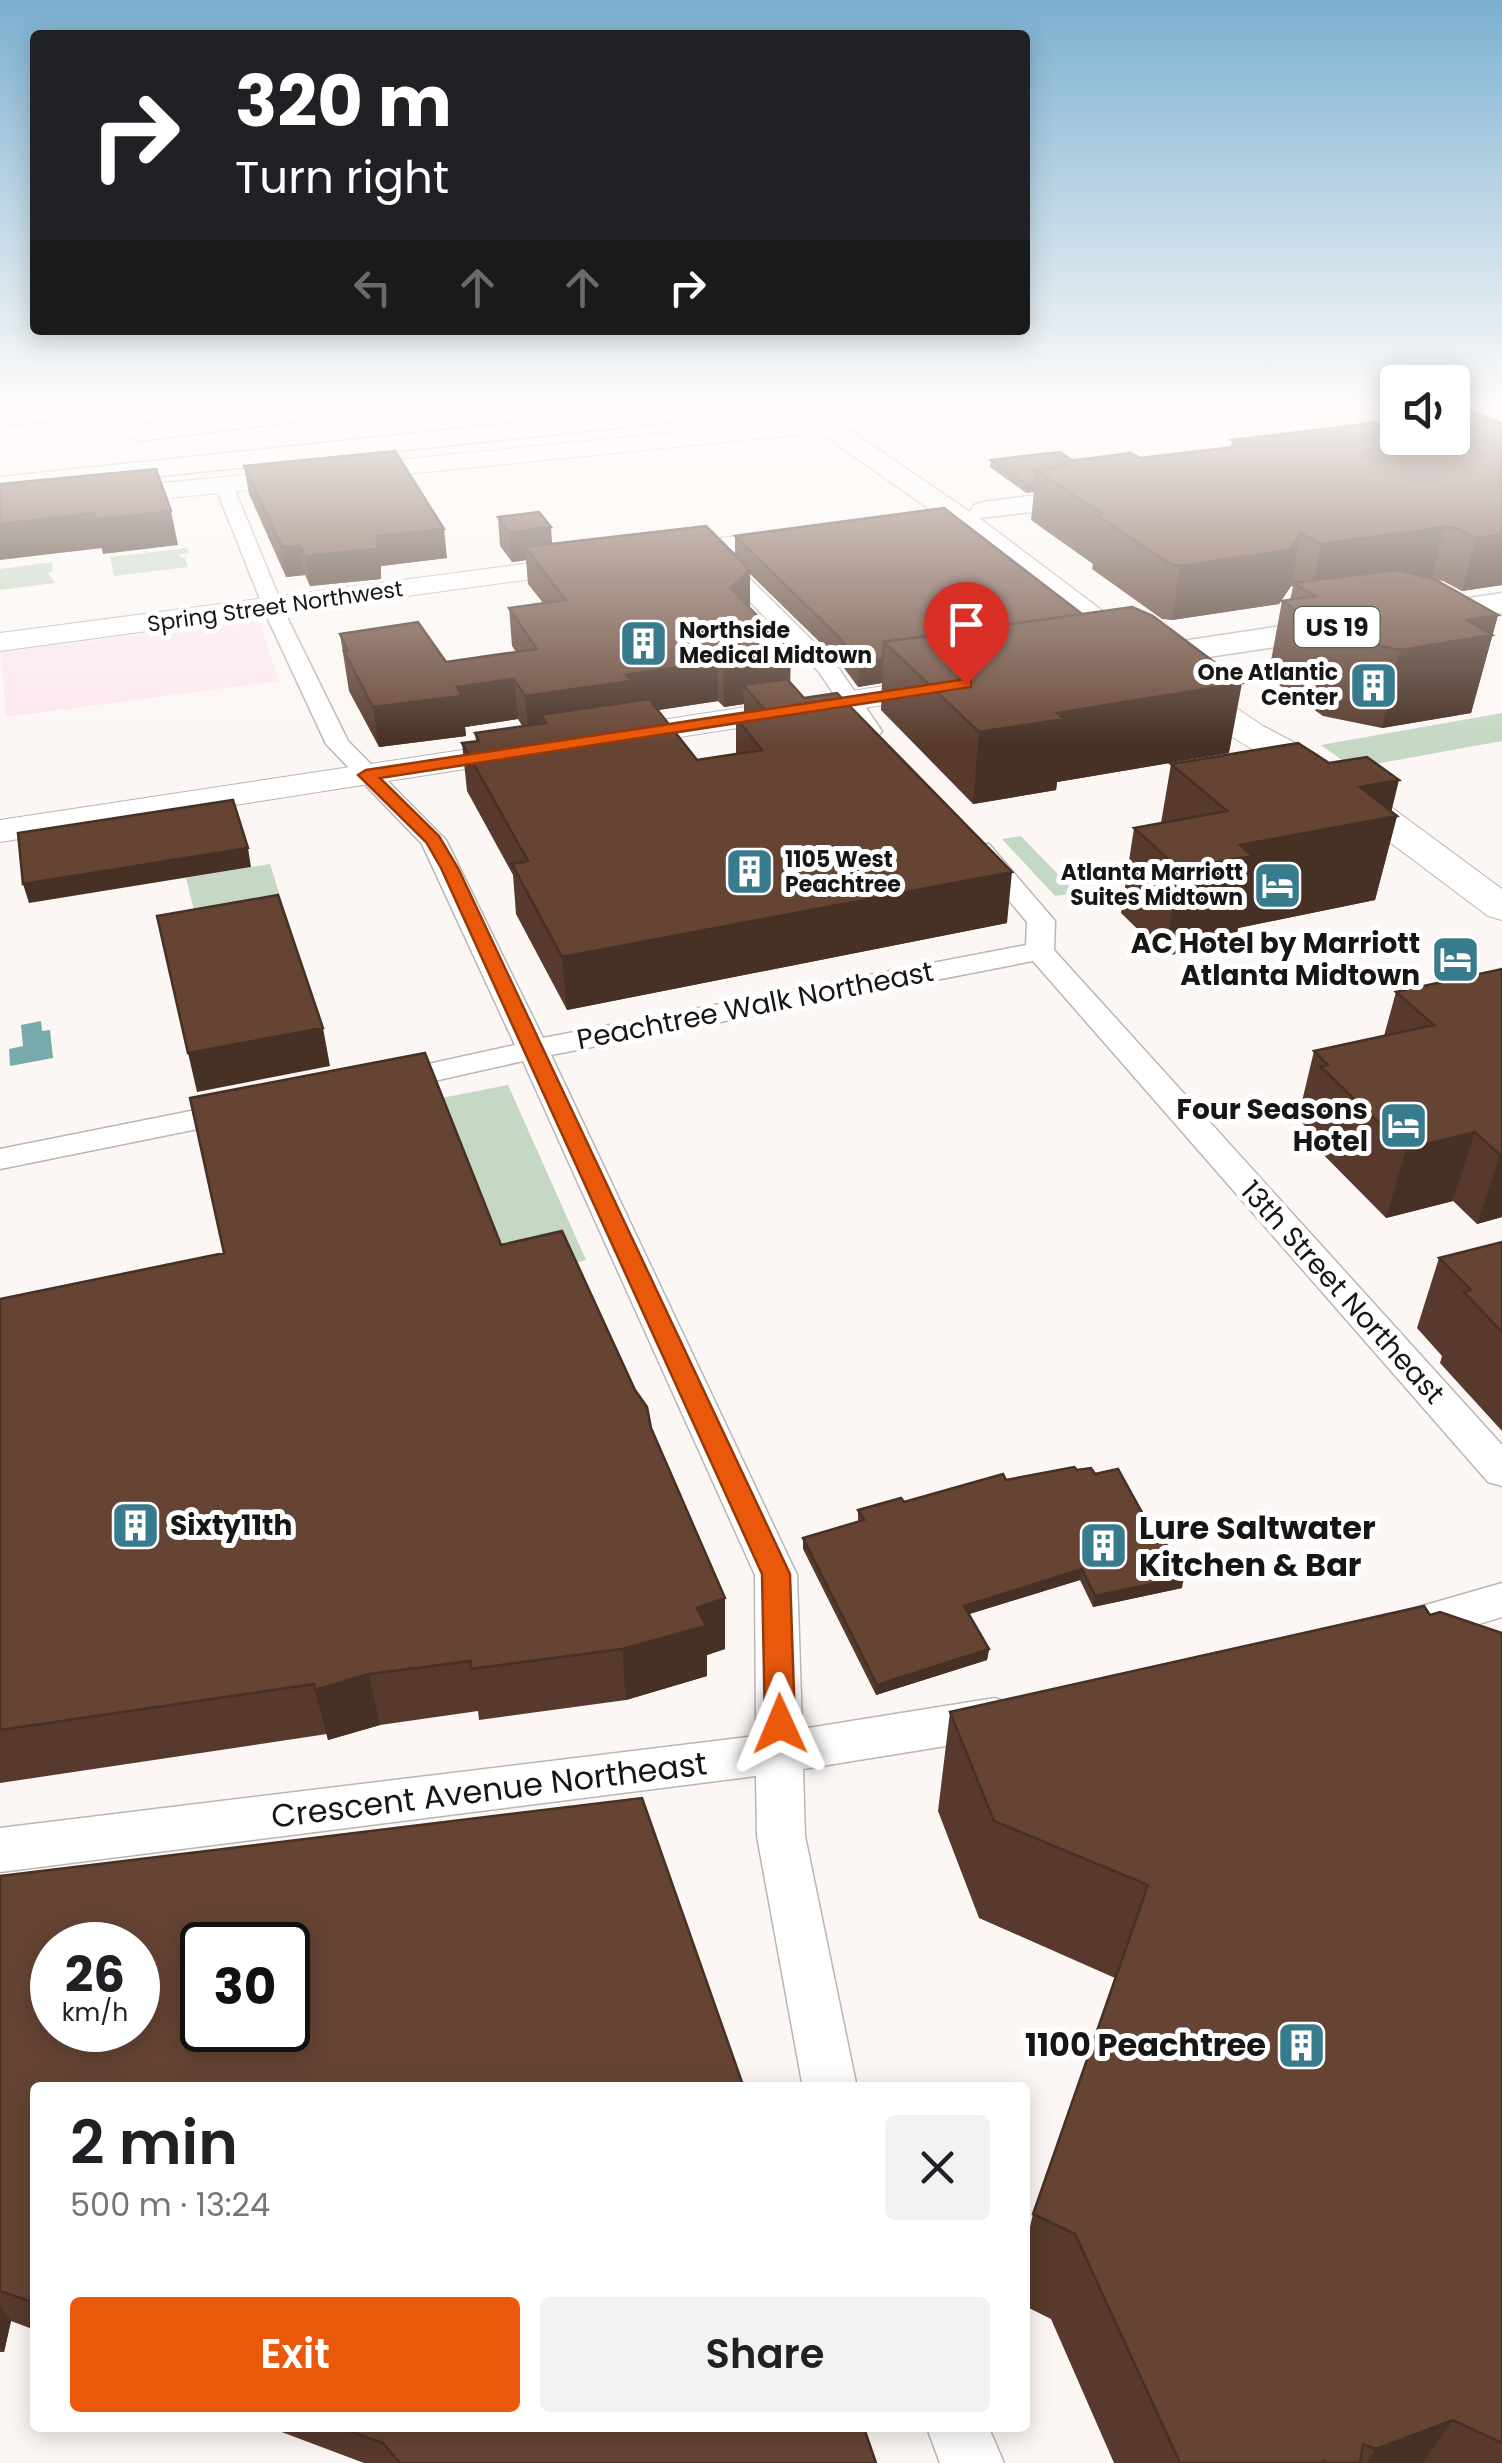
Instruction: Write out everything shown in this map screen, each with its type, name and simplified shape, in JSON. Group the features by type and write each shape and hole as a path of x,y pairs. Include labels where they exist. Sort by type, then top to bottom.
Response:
{"main road":[{"path":"915,520 963,514"},
{"path":"971,514 1158,654 1251,733 1306,762 1502,908"},
{"name":"Spring Street Northwest","path":"0,642 821,532"},
{"name":"US 19","path":"1158,654 1502,602"},
{"path":"1096,664 1158,654"},
{"path":"0,831 984,681"}],"street":[{"path":"236,514 273,606 338,744 404,808 440,850 776,1574 780,1836 829,2082"},
{"path":"708,548 826,668 888,750"},
{"name":"13th Street Northeast","path":"966,835 1033,909 1044,934 1040,951 1502,1471"},
{"name":"Peachtree Walk Northeast","path":"360,1088 855,984 1040,951"},
{"path":"0,1159 264,1107"},
{"path":"1359,1638 1502,1600"},
{"name":"Crescent Avenue Northeast","path":"0,1850 780,1752 950,1727 1035,1709"},
{"path":"960,2432 972,2463"}],"shaded area":[{"path":"250,621 260,624 279,681 6,717 1,652"}],"green space":[{"path":"187,548 189,553 178,555 185,558 188,567 114,576 110,557"},
{"path":"53,562 52,572 48,573 55,583 0,590 0,569"},
{"path":"1502,713 1502,741 1353,768 1321,745"},
{"path":"1021,836 1076,893 1055,896 1002,839"},
{"path":"270,864 289,924 201,939 186,878"},
{"path":"508,1085 586,1260 501,1280 431,1100"}],"water":[{"path":"41,1021 42,1031 50,1030 53,1058 10,1066 9,1049 23,1046 21,1025"}],"building":[{"path":"0,514 86,514 0,524"},
{"path":"94,514 143,514 95,519"},
{"path":"266,514 435,514 444,529 377,536 377,549 305,556 300,545 282,547"},
{"path":"541,514 551,527 509,532 498,517"},
{"path":"900,514 952,514 1082,614 884,642 883,659 859,662 838,636 735,536"},
{"path":"1502,514 1502,534 1476,538 1444,527 1321,544 1301,533 1290,550 1180,566 1170,564 1098,516"},
{"path":"706,526 750,570 730,588 791,650 760,655 766,661 723,667 718,661 626,675 631,681 525,696 514,679 457,687 462,696 373,707 344,651 348,651 340,634 418,622 446,662 537,649 509,608 566,600 525,547"},
{"path":"1397,570 1434,579 1498,615 1467,620 1492,635 1400,650 1339,638 1282,601 1315,596 1293,583"},
{"path":"1132,607 1153,616 1242,683 1057,713 1064,719 979,732 884,642"},
{"name":"1105 West Peachtree","path":"787,679 804,698 837,693 1012,872 562,957 512,864 528,861 462,743 479,741 475,733 546,723 541,715 649,699 697,760 762,750 736,718 768,713 743,685"},
{"path":"1298,743 1329,763 1367,757 1399,780 1360,787 1397,816 1240,845 1252,856 1179,869 1134,828 1227,811 1171,764"},
{"path":"233,800 248,848 23,884 18,833"},
{"path":"278,895 323,1028 188,1053 157,916"},
{"path":"1502,969 1502,1154 1475,1132 1406,1149 1320,1066 1328,1065 1314,1051 1434,1025 1396,992"},
{"path":"425,1053 501,1245 562,1231 635,1390 647,1407 651,1428 725,1598 697,1608 706,1626 622,1649 471,1669 471,1661 369,1674 315,1690 314,1684 0,1730 0,1299 224,1253 190,1098"},
{"path":"1502,1242 1502,1332 1464,1292 1471,1290 1439,1258"},
{"path":"1074,1467 1091,1468 1095,1474 1118,1469 1184,1577 1095,1596 1082,1569 964,1606 989,1649 877,1685 803,1538 864,1520 858,1510 901,1498 904,1502 1003,1474 1006,1480"},
{"name":"1100 Peachtree","path":"1424,1606 1430,1615 1440,1612 1502,1633 1502,2443 1453,2420 1376,2449 1363,2444 1360,2463 1180,2463 1075,2234 1033,2214 1148,1885 994,1821 950,1712"},
{"path":"642,1798 742,2082 30,2082 30,2301 0,2291 0,1876"},
{"path":"352,2432 865,2432 876,2463 400,2463 383,2443"}],"place":[{"name":"Northside Medical Midtown","path":"644,643"},
{"name":"One Atlantic Center","path":"1373,685"},
{"name":"1105 West Peachtree","path":"750,872"},
{"name":"Atlanta Marriott Suites Midtown","path":"1278,885"},
{"name":"AC Hotel by Marriott Atlanta Midtown","path":"1455,959"},
{"name":"Four Seasons Hotel","path":"1403,1125"},
{"name":"Sixty11th","path":"135,1525"},
{"name":"Lure Saltwater Kitchen & Bar","path":"1104,1546"},
{"name":"1100 Peachtree","path":"1301,2045"}],"route":[{"path":"780,1724 776,1574 450,868 434,840 366,775 966,684"}]}
